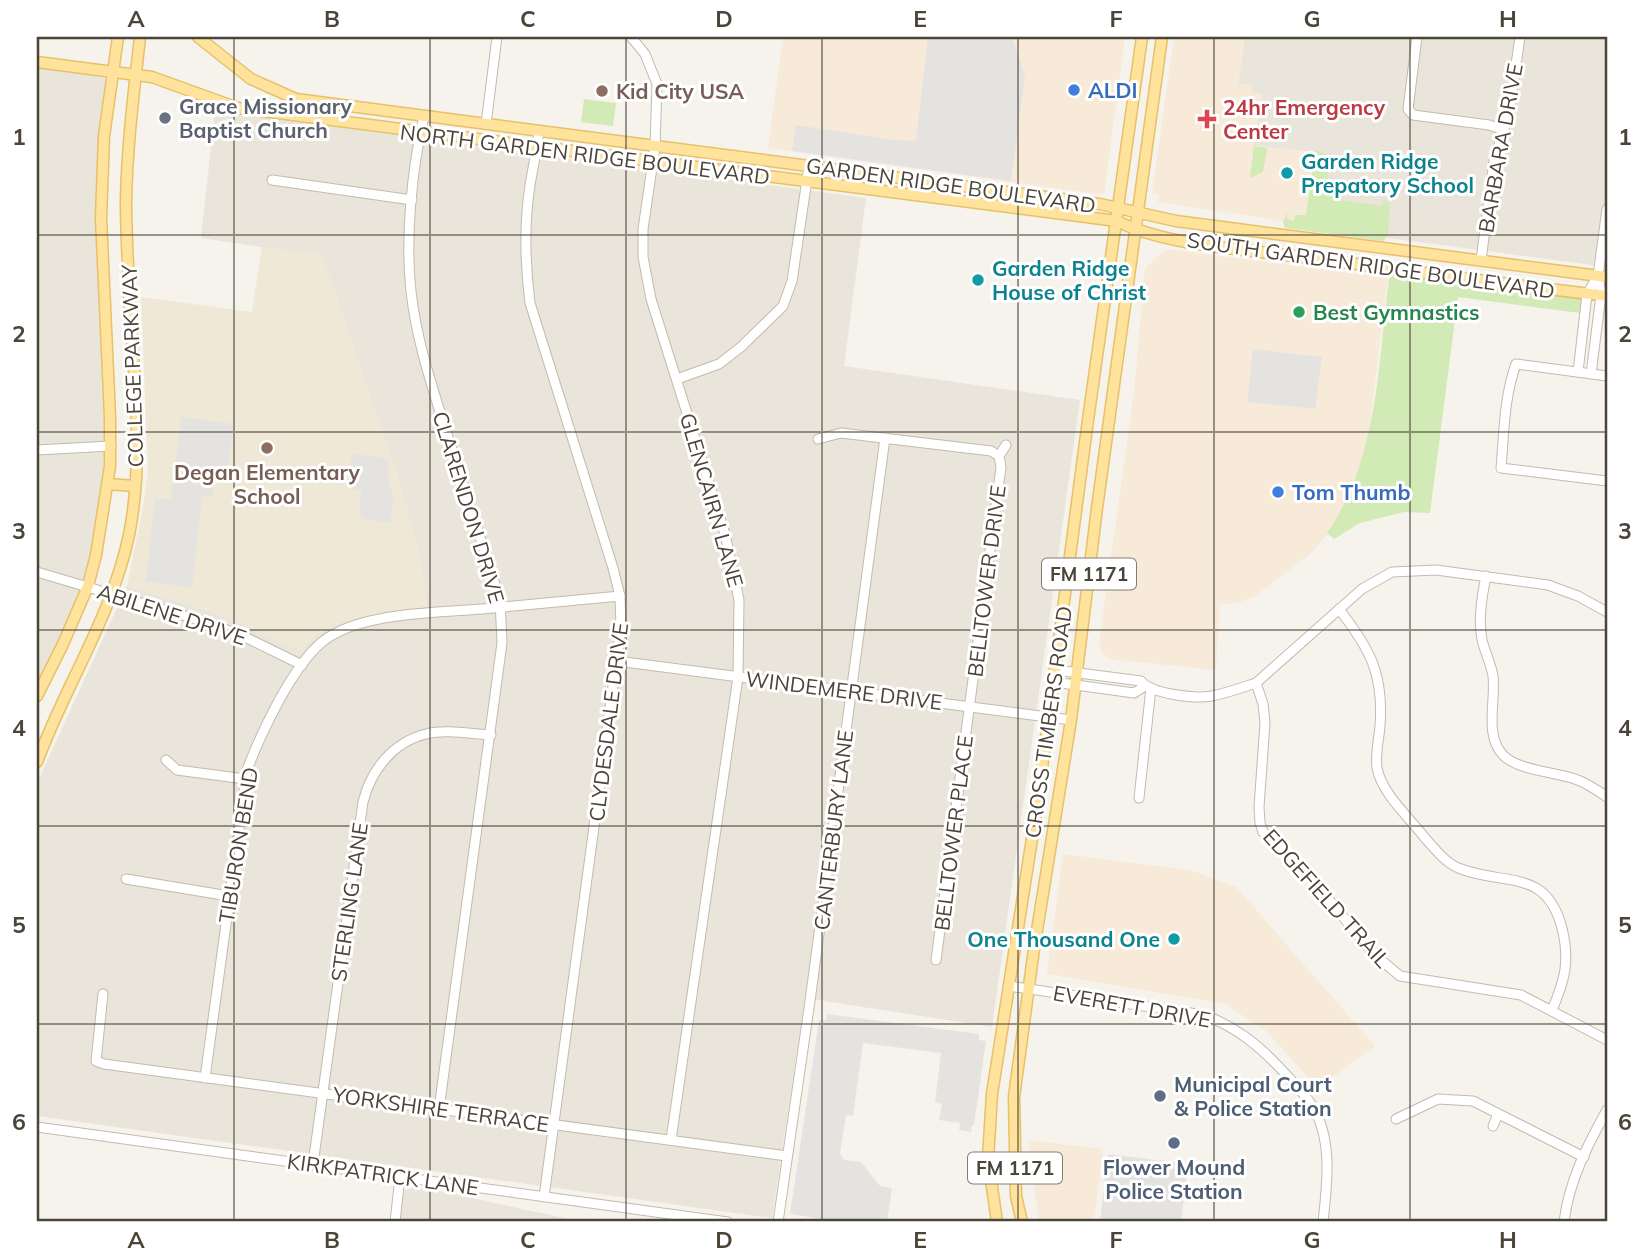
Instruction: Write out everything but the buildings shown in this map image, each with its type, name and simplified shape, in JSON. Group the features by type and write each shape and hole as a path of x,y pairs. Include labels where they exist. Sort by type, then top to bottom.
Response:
{"main road":[{"name":"COLLEGE PARKWAY","path":"37,696 88,586 96,555 107,484 111,446 101,218 104,136 118,37"},
{"name":"COLLEGE PARKWAY","path":"37,762 56,715 91,644 121,567 129,534 135,486 137,404 126,200 140,37"},
{"name":"GARDEN RIDGE BOULEVARD","path":"198,37 251,79 296,99 1118,207 1138,213"},
{"name":"FM 1171","path":"1117,221 1142,37"},
{"name":"FM 1171","path":"1136,230 1162,37"},
{"name":"NORTH GARDEN RIDGE BOULEVARD","path":"37,62 136,74 165,81 238,108 1117,221 1136,230"},
{"path":"906,194 909,179"},
{"name":"SOUTH GARDEN RIDGE BOULEVARD","path":"1138,213 1176,221 1603,276"},
{"name":"CROSS TIMBERS ROAD","path":"997,1222 988,1159 998,1056 1056,670 1076,505 1117,221"},
{"name":"SOUTH GARDEN RIDGE BOULEVARD","path":"1136,230 1236,248 1604,296"},
{"name":"CROSS TIMBERS ROAD","path":"1022,1222 1016,1196 1014,1097 1071,720 1097,508 1136,230"},
{"path":"1387,268 1391,248"},
{"path":"1092,390 1114,393"},
{"path":"107,484 135,486"},
{"path":"1076,505 1097,508"},
{"path":"1028,864 1048,867"},
{"path":"998,1056 1020,1059"},
{"path":"990,1222 992,1196"}],"street":[{"path":"486,124 497,37"},
{"name":"GLENCAIRN LANE","path":"631,37 645,54 657,84 655,147 643,229 644,270 726,534 739,600 738,677 671,1140"},
{"path":"1417,37 1408,99 1408,109 1413,115 1489,125 1504,130"},
{"name":"BARBARA DRIVE","path":"1481,260 1494,162 1509,113 1520,37"},
{"name":"CLARENDON DRIVE","path":"424,116 412,200 409,272 411,294 419,335 501,607 502,643 439,1109"},
{"name":"CLYDESDALE DRIVE","path":"539,131 530,185 526,238 530,303 620,596 621,627 544,1197"},
{"path":"677,379 719,364 741,347 783,306 792,281 809,166"},
{"path":"272,180 412,200"},
{"path":"1591,374 1604,296 1607,209"},
{"path":"1578,372 1587,294 1603,276"},
{"path":"1607,376 1516,364 1510,380 1504,419 1501,468 1607,481"},
{"path":"818,439 841,433 991,451 999,456 1006,445"},
{"name":"CANTERBURY LANE","path":"778,1222 884,438"},
{"path":"37,450 111,446"},
{"name":"BELLTOWER DRIVE","path":"969,706 1001,467 999,456"},
{"path":"1056,670 1141,681 1148,687 1209,697 1256,683 1372,581 1392,572 1436,570 1548,585 1578,596 1607,612"},
{"name":"ABILENE DRIVE","path":"37,572 243,636 302,665"},
{"path":"1486,576 1480,610 1482,637 1493,676 1493,734 1503,755 1513,761 1577,779 1607,797"},
{"name":"TIBURON BEND","path":"205,1078 245,779 264,730 302,665 321,643 366,622 620,596"},
{"path":"1339,609 1374,660 1381,686 1377,766 1383,786 1435,850 1458,868 1524,881 1547,895 1555,906 1565,940 1567,965 1563,984 1552,1010"},
{"name":"WINDEMERE DRIVE","path":"617,661 1071,720"},
{"path":"1054,682 1134,693 1148,687"},
{"name":"EDGEFIELD TRAIL","path":"1256,683 1263,704 1265,723 1260,823 1264,832 1306,871 1374,954 1392,971 1410,978 1521,995 1607,1040"},
{"path":"1139,798 1148,687"},
{"name":"BELLTOWER PLACE","path":"936,960 969,706"},
{"name":"STERLING LANE","path":"313,1164 363,802 370,779 393,750 404,741 431,733 491,735"},
{"path":"166,760 177,770 245,779"},
{"path":"126,879 229,896"},
{"name":"EVERETT DRIVE","path":"1009,986 1204,1015 1226,1023 1248,1038 1300,1089 1314,1108 1326,1150 1328,1176 1323,1222"},
{"name":"YORKSHIRE TERRACE","path":"103,994 96,1061 104,1064 787,1156"},
{"path":"1396,1119 1438,1099 1473,1101 1584,1157"},
{"path":"1564,1222 1569,1192 1607,1110"},
{"path":"1493,1126 1499,1114"},
{"name":"KIRKPATRICK LANE","path":"37,1127 728,1222"},
{"path":"395,1222 400,1177"}],"shaded area":[{"path":"783,37 1125,37 1104,195 768,148"},
{"path":"928,37 1012,37 1025,76 1011,181 792,151 796,125 916,141"},
{"path":"1174,37 1245,37 1238,83 1252,86 1252,93 1262,94 1253,145 1315,152 1305,227 1158,202 1159,194 1152,193"},
{"path":"1245,37 1607,37 1607,267 1305,227 1253,145 1262,94 1251,93 1238,84"},
{"path":"37,67 104,76 106,82 96,190 105,430 101,512 78,598 37,687"},
{"path":"215,110 866,198 844,366 1080,400 992,1027 805,998 772,1218 37,1116 37,783 127,586 213,612 316,635 338,623 409,611 339,306 322,256 201,238"},
{"name":"Degan Elementary School","path":"262,247 322,255 399,479 421,559 428,609 338,623 316,635 301,651 213,612 127,586 148,470 141,297 252,312"},
{"path":"1166,249 1388,278 1369,433 1361,464 1339,522 1309,555 1254,597 1236,603 1220,604 1216,670 1109,659 1103,654 1099,643 1134,392 1145,268"},
{"path":"1253,349 1322,357 1315,409 1247,402"},
{"path":"181,417 234,424 227,472 216,472 212,496 202,496 192,588 146,581 155,499 171,499"},
{"path":"352,454 389,458 388,481 394,498 390,523 362,519 359,510 362,491 347,487"},
{"path":"1063,854 1190,870 1236,887 1375,1046 1318,1088 1265,1030 1225,1004 1047,974"},
{"path":"827,1014 979,1034 979,1040 986,1041 971,1132 959,1130 960,1123 939,1120 942,1104 935,1102 941,1053 863,1043 853,1116 846,1115 840,1154 844,1160 861,1162 880,1186 892,1188 887,1221 842,1222 790,1214 819,1020 826,1020"},
{"path":"1028,1140 1103,1149 1094,1222 1039,1222"},
{"path":"1108,1154 1188,1164 1181,1222 1100,1222"},
{"path":"415,1186 574,1222 399,1222 402,1194"}],"green space":[{"path":"584,99 616,103 613,126 581,122"},
{"path":"1254,146 1267,148 1263,172 1250,178"},
{"path":"1315,150 1326,154 1329,160 1328,178 1341,193 1340,200 1382,206 1384,199 1390,204 1388,235 1383,241 1285,228 1283,223 1287,212 1287,219 1294,221 1295,215 1306,215"},
{"path":"1396,273 1580,298 1583,305 1580,313 1458,297 1430,513 1404,512 1360,523 1334,539 1327,533 1357,474 1366,443 1378,378 1389,279"}],"place":[{"name":"ALDI","path":"1074,90"},
{"name":"Kid City USA","path":"602,91"},
{"name":"Grace Missionary Baptist Church","path":"165,118"},
{"name":"24hr Emergency Center","path":"1207,119"},
{"name":"Garden Ridge Prepatory School","path":"1287,173"},
{"name":"Garden Ridge House of Christ","path":"978,280"},
{"name":"Best Gymnastics","path":"1299,312"},
{"name":"Degan Elementary School","path":"267,448"},
{"name":"Tom Thumb","path":"1278,492"},
{"name":"One Thousand One","path":"1174,939"},
{"name":"Municipal Court & Police Station","path":"1160,1096"},
{"name":"Flower Mound Police Station","path":"1174,1143"}]}
